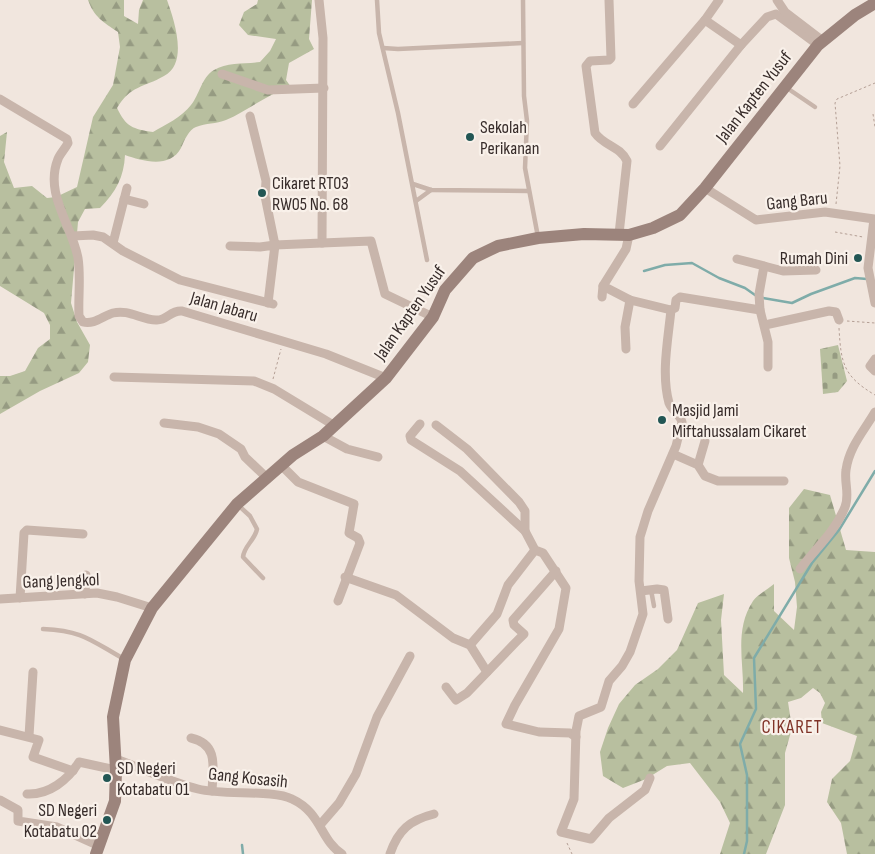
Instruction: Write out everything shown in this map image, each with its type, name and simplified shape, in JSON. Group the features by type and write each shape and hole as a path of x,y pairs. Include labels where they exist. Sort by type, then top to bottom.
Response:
{"main road":[{"name":"Jalan Kapten Yusuf","path":"97,850 115,800 116,764 113,717 125,660 152,608 238,504 281,465 324,436 386,378 433,317 444,290 473,258 498,246 538,238 568,234 624,234 652,228 680,215 705,188 820,43 875,3"}],"street":[{"path":"319,0 323,38 324,88 322,243"},
{"path":"602,297 603,286 626,249 624,234 627,162 623,153 600,140 595,132 586,66 590,61 609,60 611,58 609,0"},
{"path":"633,104 705,20 719,0"},
{"path":"777,0 786,12 820,43"},
{"path":"660,146 740,45 766,17 776,14 820,43"},
{"path":"705,20 740,45"},
{"path":"222,74 268,90 324,88"},
{"name":"Jalan Jabaru","path":"0,99 67,139 68,143 58,158 55,186 58,207 73,236 79,265 79,316 83,322 91,323 110,314 124,312 157,320 164,319 174,311 182,311 336,357 386,378"},
{"path":"73,236 98,236 113,243 131,256 180,280 270,304 275,245 265,196 266,181 250,116"},
{"path":"113,243 126,188"},
{"name":"Gang Baru","path":"705,188 756,220 790,214 834,212 874,219 870,280 875,303"},
{"path":"124,199 144,204"},
{"path":"230,246 260,247 371,242 385,294 433,317"},
{"path":"737,259 783,271 816,270"},
{"path":"764,266 760,302 765,324 768,367"},
{"path":"603,286 630,300 671,310"},
{"path":"650,778 645,790 609,818 591,839 561,832 574,799 576,737 579,716 598,709 609,681 622,666 630,652 643,614 638,566 640,537 648,511 673,454 682,422 669,403 667,383 666,358 671,310 675,308 676,300 680,297 760,302"},
{"path":"626,349 625,327 630,300"},
{"path":"765,324 829,311 836,312 839,320"},
{"path":"875,359 870,366 875,371"},
{"path":"114,377 254,381 271,388 335,426"},
{"path":"800,569 836,527 844,510 848,492 846,469 850,455 857,437 875,412"},
{"path":"164,422 198,427 219,434 241,449 244,457 266,477"},
{"path":"420,424 410,436 411,440 460,471 525,531 536,550 543,553 566,588 559,629 518,699 506,724 539,732 570,733 576,737"},
{"path":"436,425 467,449 519,502 524,511 525,531"},
{"path":"324,436 347,449 378,456"},
{"path":"698,465 705,441"},
{"path":"673,454 698,465 705,476 718,481 784,481"},
{"path":"281,465 298,482 354,504 349,533 358,538 360,543 345,578 338,601"},
{"path":"20,598 24,532 27,530 83,534"},
{"path":"470,645 497,614 508,585 536,550"},
{"path":"446,688 456,700 467,693 524,634 514,625 513,620 556,571"},
{"path":"86,575 86,594"},
{"path":"345,578 391,592 454,638 470,645 487,672"},
{"path":"641,591 651,589 664,590 668,619"},
{"name":"Gang Jengkol","path":"0,599 86,594 117,597 152,608"},
{"path":"320,825 339,803 356,774 377,717 410,656"},
{"path":"29,736 34,672"},
{"path":"0,730 39,740 33,757 74,771"},
{"path":"191,738 202,740 211,752 212,791"},
{"name":"Gang Kosasih","path":"74,771 79,762 116,764 212,791 284,796 308,810 320,825 332,846 342,854"},
{"path":"27,794 40,794 55,787 74,771"},
{"path":"0,800 18,810 18,821 57,826 97,850"},
{"path":"390,854 398,833 406,825 434,814"}],"lane":[{"path":"378,0 377,26 413,184 427,260"},
{"path":"523,0 527,121 525,168 538,238"},
{"path":"383,48 398,49 523,43"},
{"path":"784,86 815,107"},
{"path":"413,184 431,190 528,191"},
{"path":"416,201 431,190"},
{"path":"238,504 250,516 257,529 256,535 244,550 243,557 264,578"},
{"path":"651,589 654,606"},
{"path":"43,629 68,630 86,636 125,660"}],"path":[{"path":"834,212 840,166 834,119 835,103 837,99 875,83"},
{"path":"873,114 875,127"},
{"path":"835,232 872,235"},
{"path":"875,323 839,320 845,369 855,382 875,394"},
{"path":"271,388 284,341"},
{"path":"561,832 572,854"}],"green space":[{"path":"88,0 124,0 124,16 138,24 139,10 143,0 167,0 178,41 178,52 172,70 157,80 132,91 117,108 127,123 140,130 153,132 183,113 194,101 206,77 214,70 231,64 260,62 270,51 276,39 248,35 239,25 244,12 257,4 258,0 312,0 309,39 314,49 289,63 286,80 291,87 226,120 193,128 176,155 170,159 155,162 125,155 121,177 111,196 100,208 85,209 78,222 71,303 77,322 90,345 88,362 79,373 40,391 0,414 0,376 10,376 25,371 38,348 50,339 50,325 44,313 0,286 0,136 7,132 4,162 14,188 32,186 47,198 56,197 77,187 93,117 113,85 120,47 118,32 96,15"},
{"path":"838,345 847,381 838,392 823,394 820,349"},
{"path":"804,489 830,495 846,550 875,552 875,854 847,854 841,823 827,802 832,779 850,761 857,736 822,723 821,712 825,703 820,693 813,688 801,698 788,702 792,728 785,753 785,805 766,854 720,854 730,823 720,802 690,763 667,766 646,779 623,788 603,776 600,752 619,704 635,685 658,669 677,650 698,603 724,594 721,620 724,675 743,693 741,646 747,612 753,601 774,584 774,611 794,630 797,607 795,582 789,558 789,508"}],"waterway":[{"path":"644,271 665,265 692,263 719,278 745,288 755,295"},
{"path":"763,298 792,303 855,278 867,279"},
{"path":"744,854 747,841 747,775 740,744 756,709 754,658 812,563 839,530 875,471"},
{"path":"242,845 243,854"}],"place":[{"name":"Sekolah Perikanan","path":"470,137"},
{"name":"Cikaret RT03 RW05 No. 68","path":"262,193"},
{"name":"Rumah Dini","path":"858,258"},
{"name":"Masjid Jami Miftahussalam Cikaret","path":"662,420"},
{"name":"SD Negeri Kotabatu 01","path":"107,778"},
{"name":"SD Negeri Kotabatu 02","path":"107,820"}],"district":[{"name":"CIKARET","path":"792,727"}]}
